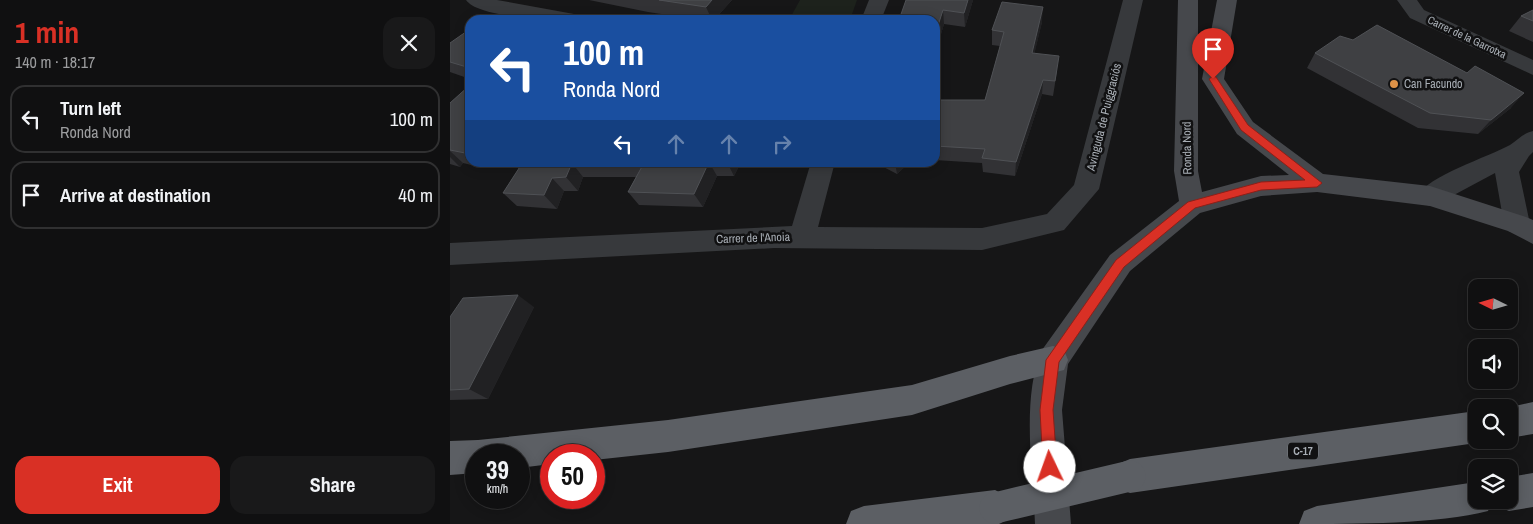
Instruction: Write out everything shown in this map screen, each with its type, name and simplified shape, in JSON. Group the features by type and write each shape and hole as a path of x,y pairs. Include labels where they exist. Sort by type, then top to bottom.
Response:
{"highway":[{"path":"530,450 668,436 912,400 1010,370 1053,360"},
{"path":"1518,420 1533,418"},
{"name":"C-17","path":"864,524 995,508 1130,476 1468,427"},
{"path":"450,458 465,457"},
{"path":"1518,492 1533,490"},
{"path":"1317,524 1468,500"}],"main road":[{"name":"Ronda Nord","path":"1188,0 1186,171 1192,205"},
{"path":"1227,0 1213,79 1245,128 1317,183"},
{"path":"1053,524 1046,410 1053,360 1120,263 1192,205 1261,186 1317,183 1430,196 1525,228"}],"street":[{"path":"476,0 499,7 545,15"},
{"path":"873,15 879,0"},
{"name":"Avinguda de Puiggraciós","path":"1055,223 1086,189 1133,0"},
{"name":"Carrer de la Garrotxa","path":"1407,0 1417,14 1533,68"},
{"path":"1430,196 1527,144"},
{"path":"1525,228 1508,172 1527,144"},
{"path":"802,237 822,167"},
{"name":"Carrer de l'Anoia","path":"450,254 802,237 982,240 1055,223"}],"shaded area":[{"path":"800,0 857,0 852,15 792,15"}],"building":[{"path":"659,0 712,0 706,7"},
{"path":"906,0 968,0 964,13 943,10 940,19 940,15 901,15"},
{"path":"1002,2 1043,7 1032,53 1059,56 1055,81 1043,80 1016,162 982,158 985,149 940,146 940,100 985,100 1004,32 992,30"},
{"path":"1533,10 1533,21 1521,16"},
{"name":"Can Facundo","path":"1377,25 1467,73 1475,66 1524,93 1491,120 1430,113 1315,53 1340,36 1353,40"},
{"path":"465,32 465,66 450,62 450,43"},
{"path":"465,90 465,153 450,150 450,103"},
{"path":"520,167 570,167 566,177 552,178 544,195 503,193"},
{"path":"642,167 707,167 694,194 628,192"},
{"path":"518,295 469,389 450,390 450,317 463,298"}],"place":[{"name":"Can Facundo","path":"1394,84"}],"route":[{"path":"1050,467 1046,410 1053,360 1120,263 1192,205 1261,186 1317,183 1245,128 1213,79"}]}
